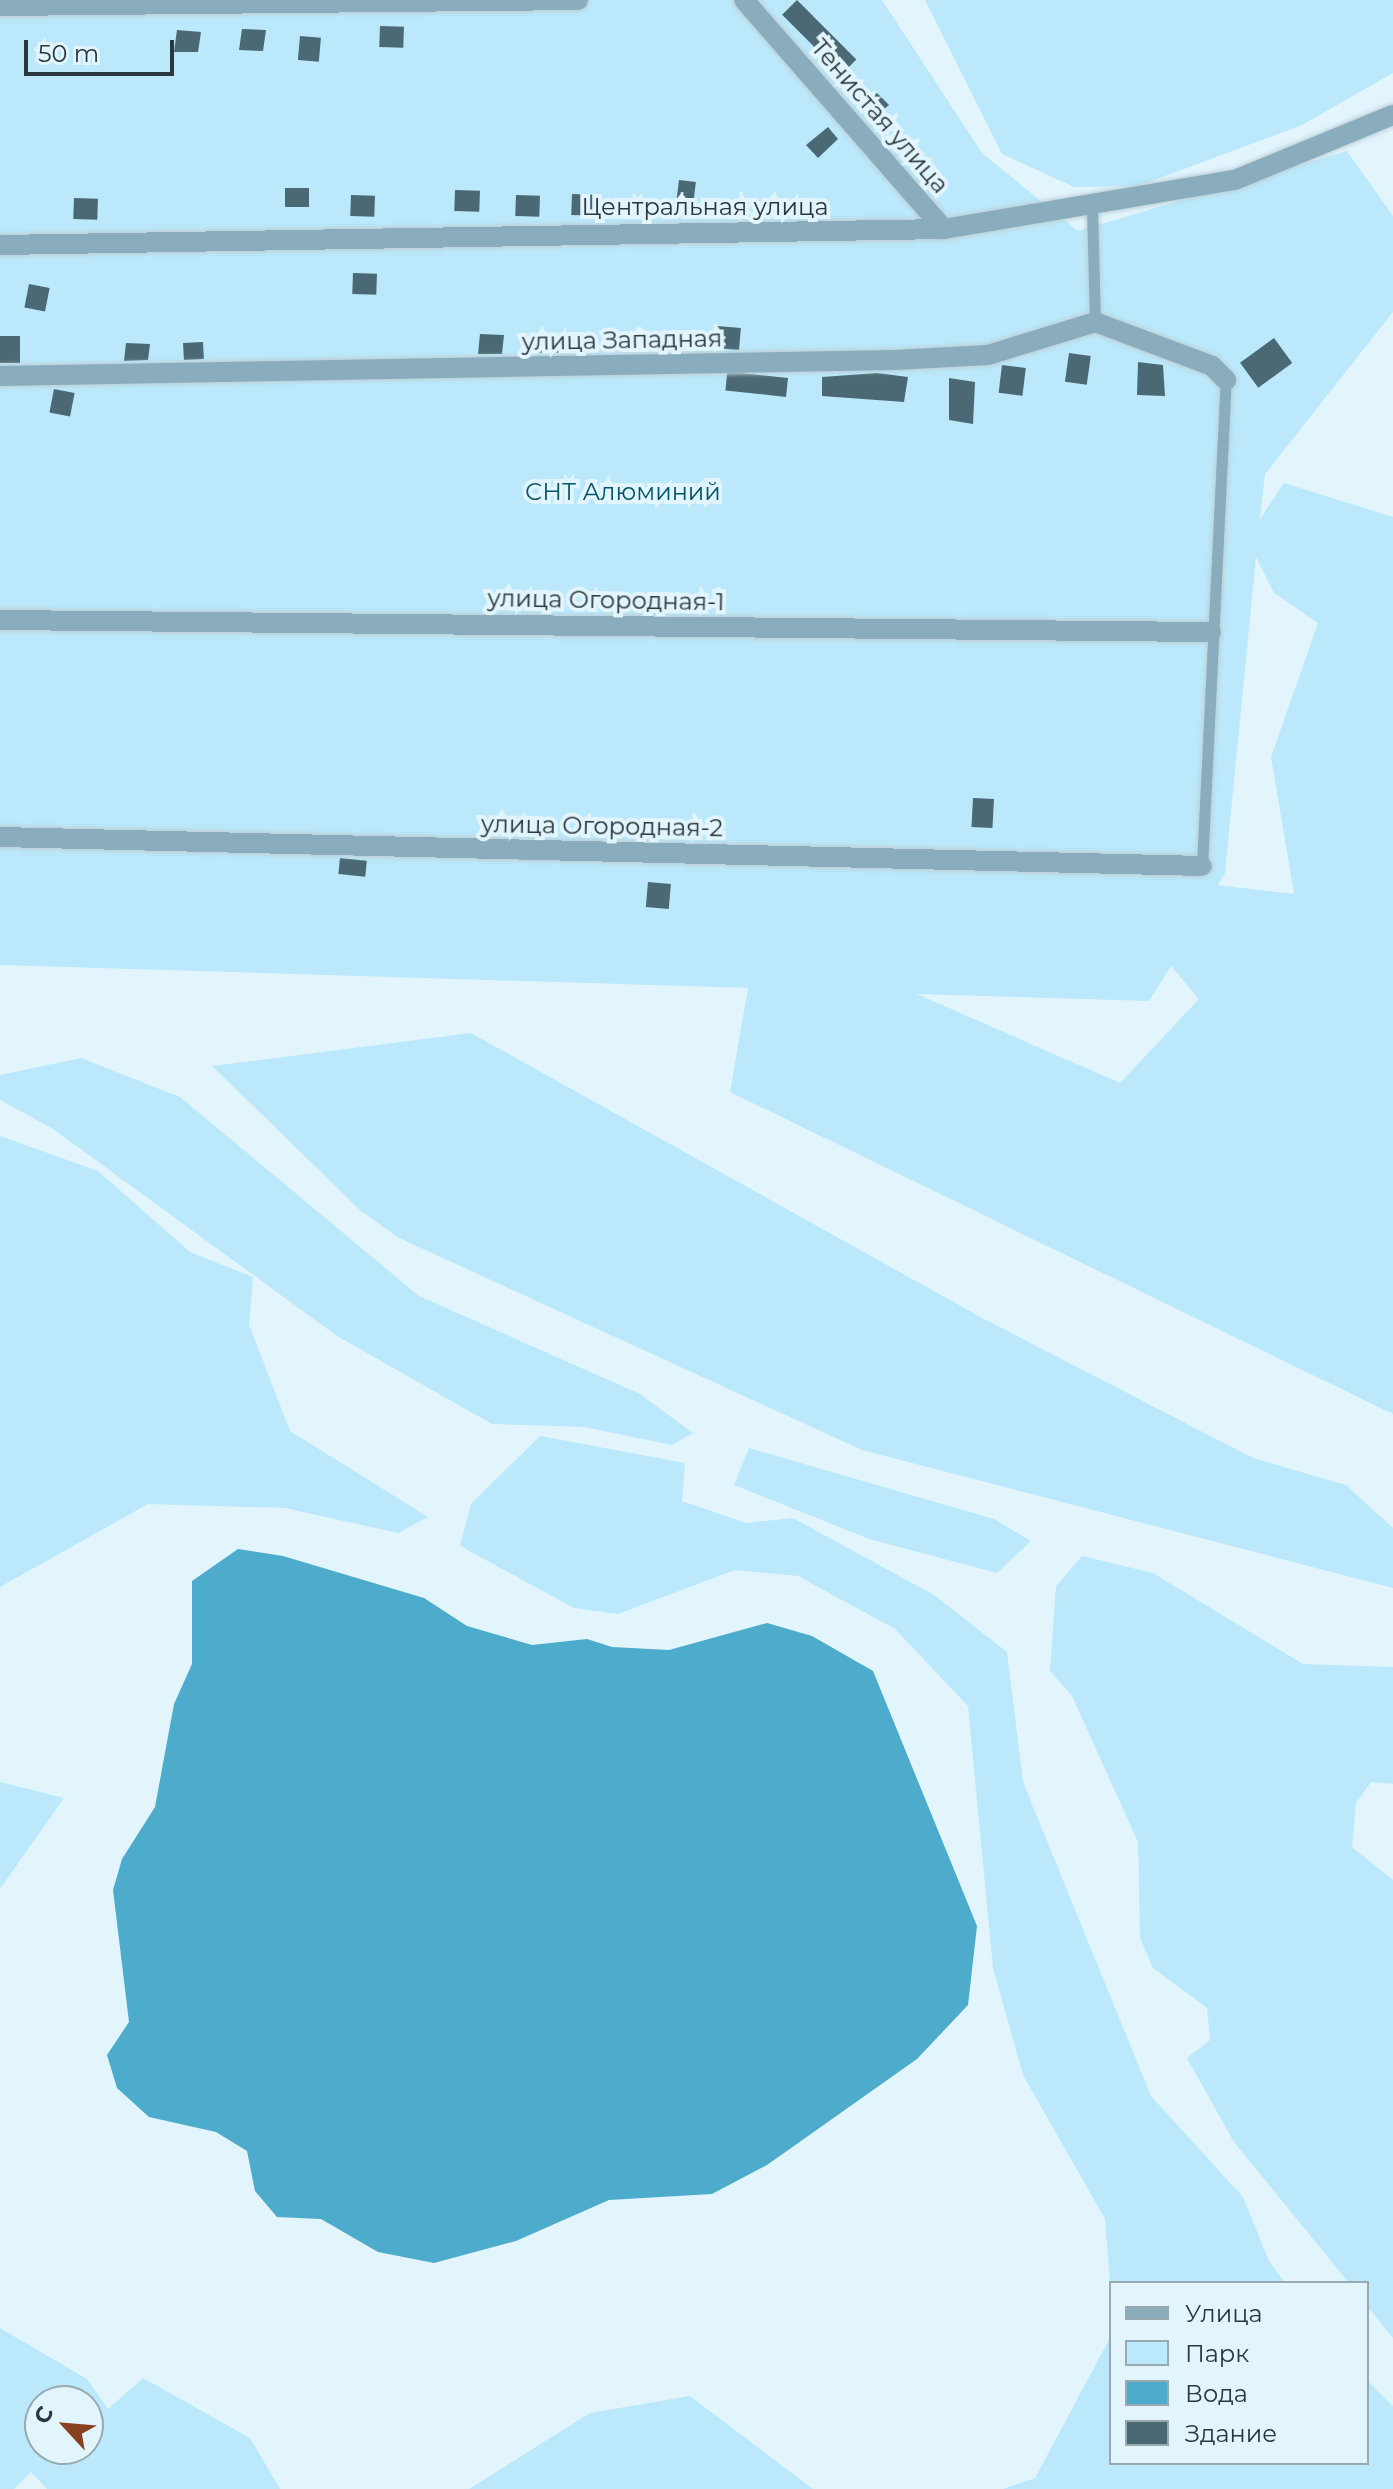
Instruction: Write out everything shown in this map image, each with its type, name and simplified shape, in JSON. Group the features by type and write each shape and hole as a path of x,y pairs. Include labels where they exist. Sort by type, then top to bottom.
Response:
{"street":[{"path":"0,6 578,0"},
{"name":"Тенистая улица","path":"744,0 944,229"},
{"name":"Центральная улица","path":"0,245 944,229 1092,208 1235,180 1393,115"},
{"path":"1095,322 1212,366 1226,380"},
{"name":"улица Западная","path":"0,376 895,360 988,355 1095,322"},
{"name":"улица Огородная-1","path":"0,620 1211,632"},
{"name":"улица Огородная-2","path":"0,837 1202,866"}],"lane":[{"path":"1092,208 1095,322"},
{"path":"1202,866 1211,632 1226,380"}],"green space":[{"name":"СНТ Алюминий","path":"0,0 882,0 982,153 1078,231 1347,151 1393,216 1393,312 1265,474 1260,519 1284,483 1393,517 1393,1414 730,1092 748,988 0,965","holes":["1256,557 1274,593 1318,623 1271,757 1294,894 1218,885 1225,873","1171,966 1199,999 1120,1083 917,994 1149,1001"]},
{"path":"925,0 1393,0 1393,73 1302,125 1138,186 1074,187 1002,154"},
{"path":"471,1033 984,1319 1253,1458 1346,1485 1393,1528 1393,1588 862,1450 399,1238 361,1211 212,1066"},
{"path":"81,1058 180,1097 419,1296 640,1394 693,1433 672,1445 584,1427 492,1424 337,1336 53,1129 0,1100 0,1075"},
{"path":"0,1136 98,1171 190,1252 253,1277 249,1325 290,1431 428,1517 398,1533 285,1508 148,1504 0,1587"},
{"path":"540,1436 685,1463 682,1501 746,1523 793,1518 934,1595 1007,1652 1023,1782 1151,2096 1243,2197 1269,2261 1284,2281 1110,2281 1105,2219 1023,2075 993,1968 968,1706 895,1629 798,1576 735,1570 618,1614 574,1608 460,1546 471,1504"},
{"path":"749,1448 994,1519 1031,1541 997,1573 869,1539 734,1485"},
{"path":"1082,1556 1153,1573 1303,1664 1393,1667 1393,1784 1371,1782 1356,1803 1352,1847 1393,1880 1393,2338 1369,2308 1369,2281 1347,2281 1234,2142 1187,2058 1210,2040 1207,2008 1153,1968 1140,1938 1138,1842 1072,1696 1050,1671 1056,1586"},
{"path":"0,1782 64,1798 0,1889"},
{"path":"0,2328 87,2379 91,2385 24,2385 24,2465 104,2465 104,2403 108,2409 143,2378 250,2438 280,2489 47,2489 31,2472 14,2489 0,2489"},
{"path":"1109,2340 1109,2465 1369,2465 1369,2382 1393,2406 1393,2489 1003,2489 1035,2478"},
{"path":"690,2396 813,2489 469,2489 590,2413"}],"water":[{"path":"238,1549 283,1556 424,1598 467,1626 532,1645 587,1639 612,1647 669,1650 767,1623 812,1636 873,1671 977,1926 968,2005 917,2059 767,2165 712,2194 609,2200 516,2241 434,2263 378,2252 321,2219 277,2217 255,2191 247,2151 216,2132 149,2117 117,2088 107,2055 129,2022 113,1890 122,1859 155,1807 174,1704 192,1664 192,1581"}],"building":[{"path":"797,0 856,59 842,74 782,15"},
{"path":"380,26 404,27 403,48 379,47"},
{"path":"242,29 266,30 263,51 239,50"},
{"path":"177,30 201,32 198,52 174,52"},
{"path":"300,36 321,38 319,62 298,60"},
{"path":"877,93 889,105 873,118 861,106"},
{"path":"828,127 838,139 818,158 806,145"},
{"path":"679,180 696,182 693,203 676,201"},
{"path":"285,188 309,188 309,207 285,207"},
{"path":"455,190 480,191 479,212 454,211"},
{"path":"572,194 596,195 595,216 571,215"},
{"path":"351,195 375,196 374,217 350,216"},
{"path":"516,195 540,196 539,217 515,216"},
{"path":"74,198 98,199 97,220 73,219"},
{"path":"353,273 377,274 376,295 352,294"},
{"path":"29,284 50,288 45,312 24,308"},
{"path":"717,326 741,328 739,350 715,348"},
{"path":"480,334 504,335 502,354 478,354"},
{"path":"541,335 565,336 563,353 539,353"},
{"path":"0,336 20,336 20,363 0,363"},
{"path":"1274,338 1292,363 1258,388 1240,363"},
{"path":"203,342 204,359 184,360 183,343"},
{"path":"126,343 150,344 148,360 124,361"},
{"path":"1069,353 1091,356 1087,385 1065,382"},
{"path":"1138,362 1163,365 1165,396 1137,395"},
{"path":"1002,365 1026,368 1022,396 999,393"},
{"path":"727,372 788,378 786,397 725,391"},
{"path":"877,373 908,377 904,402 822,396 822,377"},
{"path":"949,378 975,382 973,424 949,420"},
{"path":"54,389 75,393 70,417 49,413"},
{"path":"973,798 994,799 992,828 971,827"},
{"path":"340,858 367,861 365,877 338,874"},
{"path":"648,882 671,884 669,909 646,907"}]}
